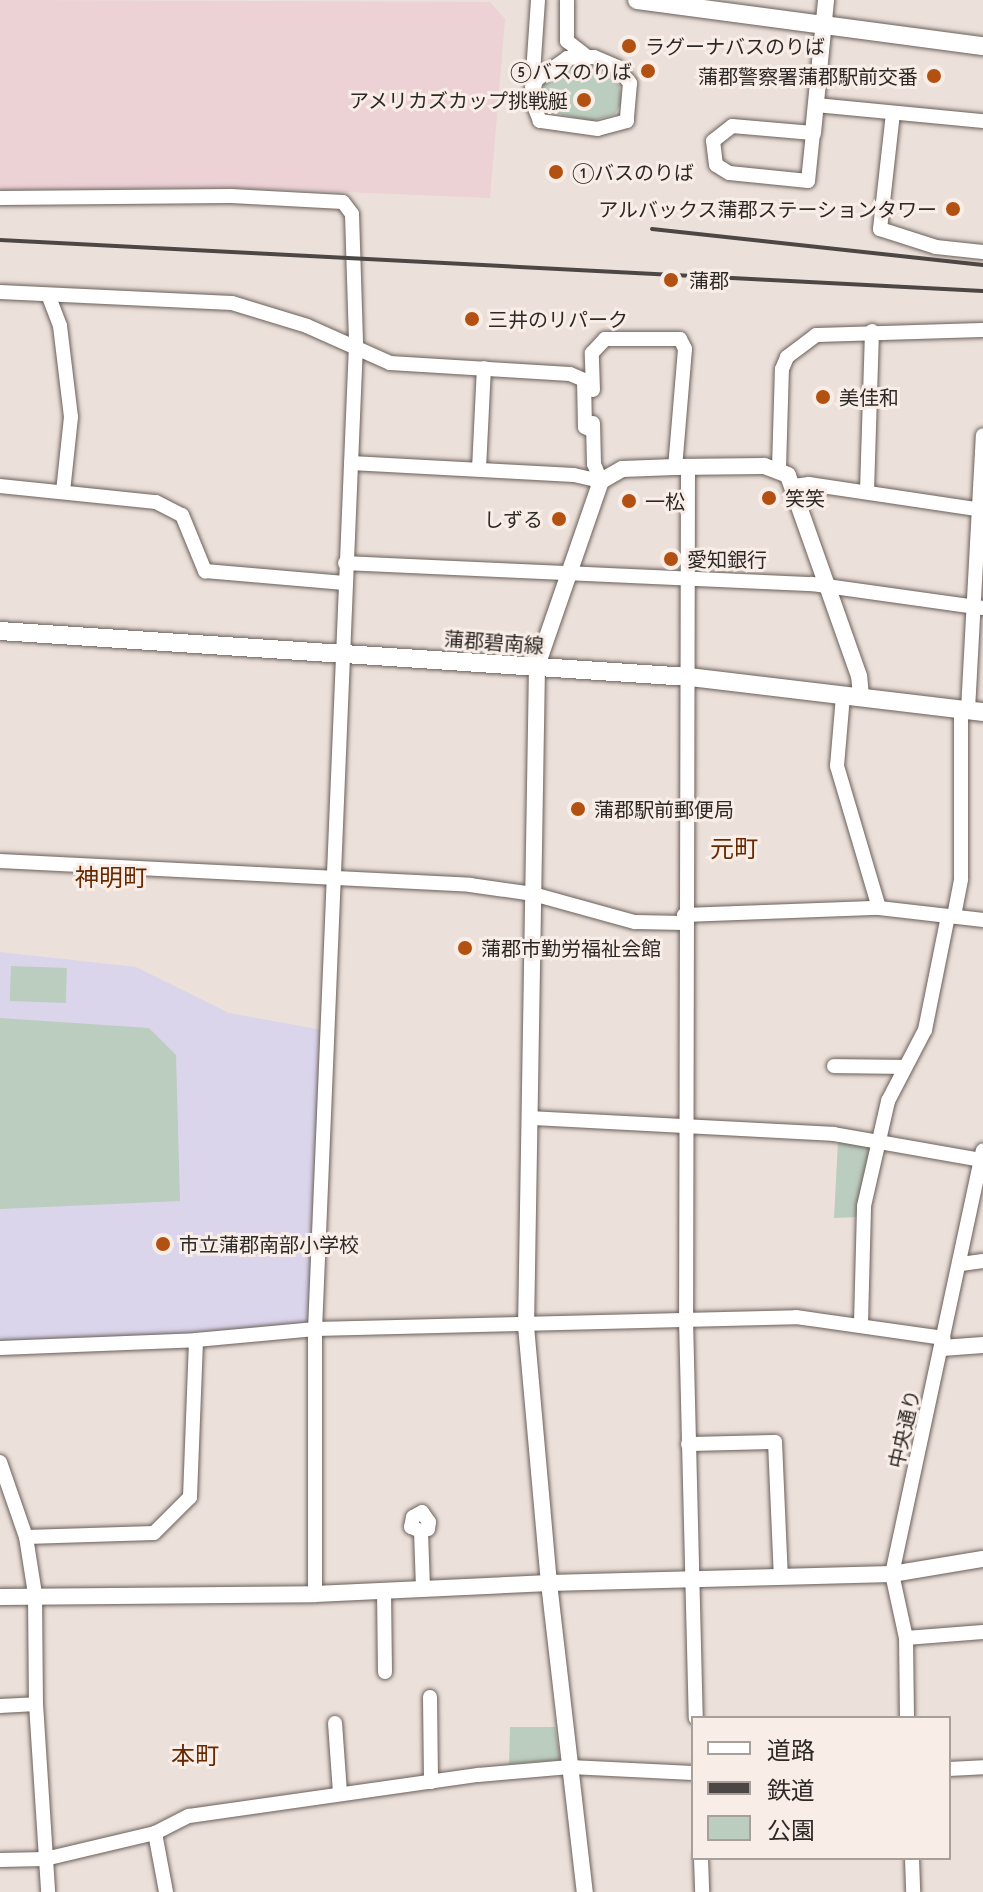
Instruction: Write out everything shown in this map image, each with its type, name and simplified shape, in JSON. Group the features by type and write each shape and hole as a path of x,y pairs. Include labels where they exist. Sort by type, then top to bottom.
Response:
{"main road":[{"path":"637,0 983,46"},
{"name":"蒲郡碧南線","path":"0,631 689,677 971,710"}],"street":[{"path":"538,0 532,108 540,121 618,127 631,114 630,83 611,63 586,56 567,41 567,0"},
{"path":"813,133 732,126 713,141 712,154 716,165 729,173 808,181 825,25 826,0"},
{"path":"532,88 554,64 586,56"},
{"path":"816,105 983,121"},
{"path":"893,113 880,229 936,247 983,252"},
{"path":"0,198 231,196 343,202 352,214 356,344 315,1329 315,1594"},
{"path":"0,292 49,297 232,303 356,344 390,363 484,368 584,380 585,427 593,431"},
{"path":"49,297 60,326 71,417 63,492"},
{"path":"879,908 837,766 859,676 794,486 779,468 782,369 787,357 816,335 983,330"},
{"path":"867,491 872,331"},
{"path":"585,1892 549,1583 526,1326 537,666 601,481 594,464 592,353 613,336 680,339 685,349 682,467 690,578 684,919 686,1319 690,1579 696,1716"},
{"path":"479,469 484,368"},
{"path":"861,1323 864,1206 888,1101 903,1067 925,1030 961,879 978,607 983,435"},
{"path":"351,463 479,469 601,481 622,469 779,468"},
{"path":"0,486 156,502 182,515 205,571 344,583"},
{"path":"794,486 867,491 981,509"},
{"path":"345,563 827,586 978,607"},
{"path":"0,861 332,878 533,894 635,922 879,908 983,920"},
{"path":"834,1066 903,1067"},
{"path":"531,1118 685,1123 881,1138 982,1155"},
{"name":"中央通り","path":"907,1716 906,1638 892,1574 982,1155"},
{"path":"961,1264 983,1261"},
{"path":"0,1348 196,1340 315,1329 796,1317 861,1323 943,1343 983,1345"},
{"path":"26,1537 154,1533 190,1497 196,1340"},
{"path":"688,1444 775,1442 781,1577"},
{"path":"0,1462 26,1537 35,1594 36,1704 48,1892"},
{"path":"421,1531 423,1589"},
{"path":"0,1597 35,1594 315,1594 549,1583 892,1574 983,1559"},
{"path":"384,1591 385,1672"},
{"path":"906,1638 983,1632"},
{"path":"430,1697 431,1782"},
{"path":"0,1706 36,1704"},
{"path":"335,1723 340,1793"},
{"path":"0,1860 45,1859 155,1833 189,1816 340,1793 570,1767 691,1773"},
{"path":"951,1769 983,1767"},
{"path":"155,1833 166,1892"},
{"path":"701,1860 702,1892"},
{"path":"912,1860 913,1892"}],"shaded area":[{"path":"0,0 490,2 505,19 490,198 222,187 0,190"},
{"path":"0,952 136,967 229,1013 328,1031 315,1329 0,1348"}],"green space":[{"path":"589,64 619,85 622,102 615,114 592,121 551,112 543,97 544,83 564,66"},
{"path":"11,966 67,968 66,1003 10,1001"},
{"path":"0,1018 149,1028 176,1055 180,1201 0,1209"},
{"path":"838,1141 883,1145 860,1217 834,1218"},
{"path":"510,1727 555,1727 560,1760 509,1764"}],"railway":[{"path":"652,229 983,265"},
{"path":"0,240 983,291"}],"place":[{"name":"ラグーナバスのりば","path":"629,46"},
{"name":"⑤バスのりば","path":"648,71"},
{"name":"蒲郡警察署蒲郡駅前交番","path":"934,76"},
{"name":"アメリカズカップ挑戦艇","path":"584,100"},
{"name":"①バスのりば","path":"556,172"},
{"name":"アルバックス蒲郡ステーションタワー","path":"953,209"},
{"name":"蒲郡","path":"671,280"},
{"name":"三井のリパーク","path":"472,319"},
{"name":"美佳和","path":"823,397"},
{"name":"笑笑","path":"769,498"},
{"name":"一松","path":"629,501"},
{"name":"しずる","path":"559,519"},
{"name":"愛知銀行","path":"671,559"},
{"name":"蒲郡駅前郵便局","path":"578,809"},
{"name":"蒲郡市勤労福祉会館","path":"465,948"},
{"name":"市立蒲郡南部小学校","path":"163,1244"}],"district":[{"name":"元町","path":"734,848"},
{"name":"神明町","path":"111,877"},
{"name":"本町","path":"195,1755"}]}
